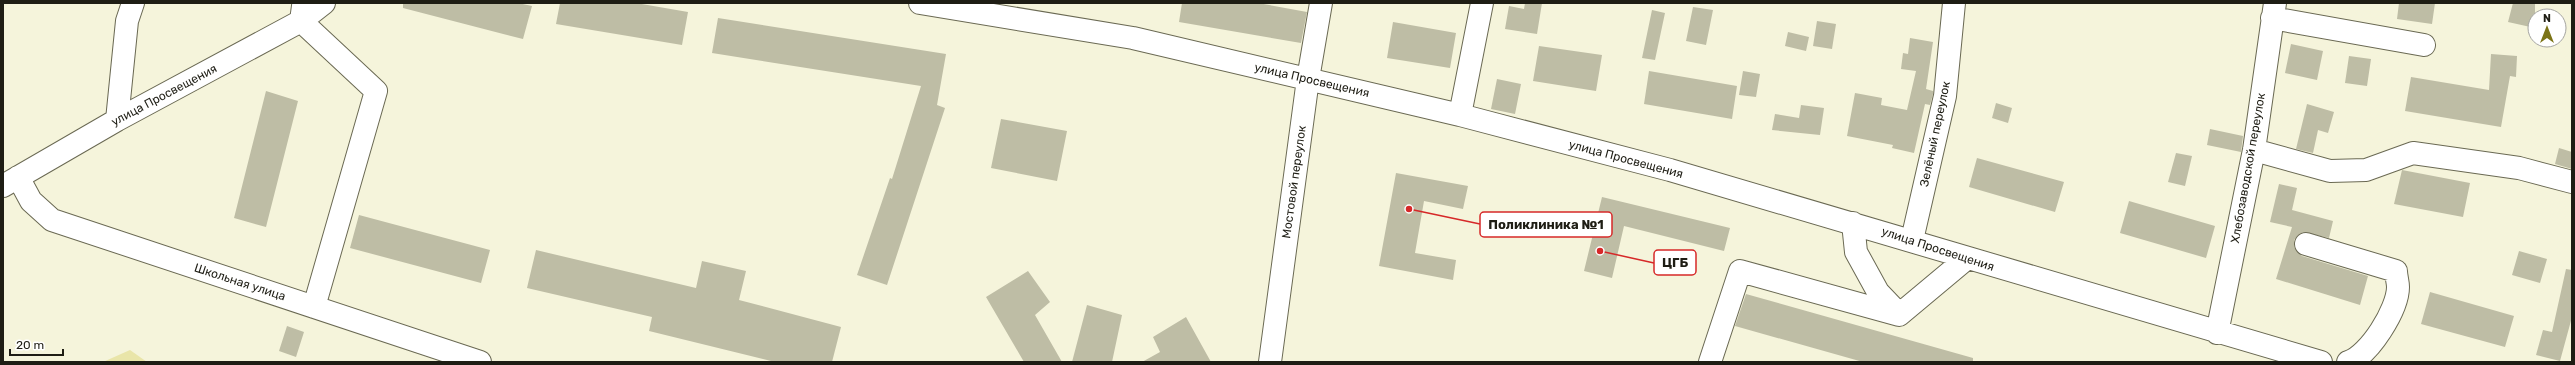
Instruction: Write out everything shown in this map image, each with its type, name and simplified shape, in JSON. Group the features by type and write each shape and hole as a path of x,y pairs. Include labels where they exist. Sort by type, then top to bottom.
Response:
{"street":[{"path":"117,120 127,21 133,3"},
{"name":"улица Просвещения","path":"11,182 302,12 324,3"},
{"name":"улица Просвещения","path":"920,3 1133,38 1460,115 1670,170 1912,240 1966,259 2321,362"},
{"name":"Мостовой переулок","path":"1270,362 1308,79 1321,3"},
{"path":"1460,115 1482,3"},
{"name":"Зелёный переулок","path":"1912,240 1945,96 1954,3"},
{"path":"2273,11 2424,45"},
{"name":"Хлебозаводской переулок","path":"2217,332 2254,150 2273,11"},
{"path":"302,12 376,91 314,307"},
{"path":"2254,150 2330,171 2366,170 2413,153 2519,168 2572,182"},
{"name":"Школьная улица","path":"11,182 52,220 480,362"},
{"path":"1853,223 1856,252 1878,292 1900,314"},
{"path":"2306,244 2396,271 2398,288 2378,336 2356,359 2348,362"},
{"path":"1900,314 1966,259"},
{"path":"1710,362 1740,271 1900,314"}],"shaded area":[{"path":"130,350 147,362 103,362"}],"building":[{"path":"403,3 518,3 532,6 523,39 403,8"},
{"path":"560,3 636,3 688,12 682,45 556,24"},
{"path":"1182,3 1258,3 1307,12 1301,43 1179,22"},
{"path":"1525,3 1542,3 1537,34 1505,29 1509,6 1524,9"},
{"path":"2399,3 2435,3 2432,24 2397,19"},
{"path":"2513,3 2535,3 2535,8 2527,8 2527,26 2508,22"},
{"path":"1693,7 1713,10 1706,45 1686,41"},
{"path":"1652,10 1665,13 1655,60 1642,58"},
{"path":"718,18 946,54 937,105 945,108 887,285 857,275 890,178 892,179 921,86 712,53"},
{"path":"1817,21 1836,24 1832,49 1813,46"},
{"path":"1393,22 1456,33 1450,68 1387,58"},
{"path":"1788,32 1809,37 1806,51 1785,46"},
{"path":"1910,38 1933,42 1926,89 1933,91 1933,94 1930,105 1925,104 1914,153 1892,148 1893,145 1847,136 1855,93 1882,98 1881,105 1907,110 1916,71 1901,69 1903,53 1908,54"},
{"path":"2291,44 2323,51 2317,80 2285,73"},
{"path":"1539,46 1602,55 1596,91 1533,81"},
{"path":"2491,54 2517,56 2516,77 2510,76 2501,127 2405,111 2411,77 2489,90"},
{"path":"2349,56 2371,59 2367,86 2345,83"},
{"path":"1649,71 1737,86 1732,119 1644,104"},
{"path":"1743,71 1760,74 1756,97 1739,95"},
{"path":"1497,79 1521,84 1515,114 1491,109"},
{"path":"266,91 298,101 266,227 234,218"},
{"path":"1996,103 2012,108 2008,123 1992,118"},
{"path":"2307,104 2334,112 2328,133 2318,130 2313,153 2296,149"},
{"path":"1801,105 1824,108 1820,135 1772,130 1775,114 1799,118"},
{"path":"1001,119 1067,131 1057,181 991,168"},
{"path":"2210,129 2243,136 2241,152 2207,145"},
{"path":"2559,148 2572,152 2572,169 2555,164"},
{"path":"2176,153 2192,156 2185,186 2168,182"},
{"path":"1977,158 2064,182 2055,212 1969,187"},
{"path":"2402,170 2470,183 2463,217 2394,204"},
{"path":"1396,173 1468,186 1463,209 1424,201 1415,253 1456,260 1453,280 1379,266"},
{"path":"2279,184 2297,188 2292,210 2333,221 2329,238 2303,232 2294,240 2294,247 2302,256 2368,276 2360,305 2276,279 2292,227 2270,222"},
{"path":"1602,197 1730,228 1724,251 1624,226 1612,278 1584,271"},
{"path":"2129,201 2215,226 2206,258 2120,233"},
{"path":"359,215 490,250 481,283 350,248"},
{"path":"536,250 696,288 702,261 746,271 739,300 841,327 832,362 775,362 649,331 652,317 527,288"},
{"path":"2519,251 2547,259 2540,283 2512,275"},
{"path":"2566,269 2572,270 2572,317 2560,361 2536,355 2543,330 2552,332"},
{"path":"1028,271 1050,302 1035,315 1062,362 1024,362 986,297"},
{"path":"2430,292 2514,316 2505,347 2421,324"},
{"path":"1746,294 1973,358 1973,362 1863,362 1735,326"},
{"path":"1087,305 1122,315 1112,362 1072,362"},
{"path":"1186,317 1211,362 1142,362 1160,352 1153,337"},
{"path":"287,326 304,332 296,357 279,351"}],"place":[{"name":"Поликлиника №1","path":"1409,209"},
{"name":"ЦГБ","path":"1600,251"}]}
